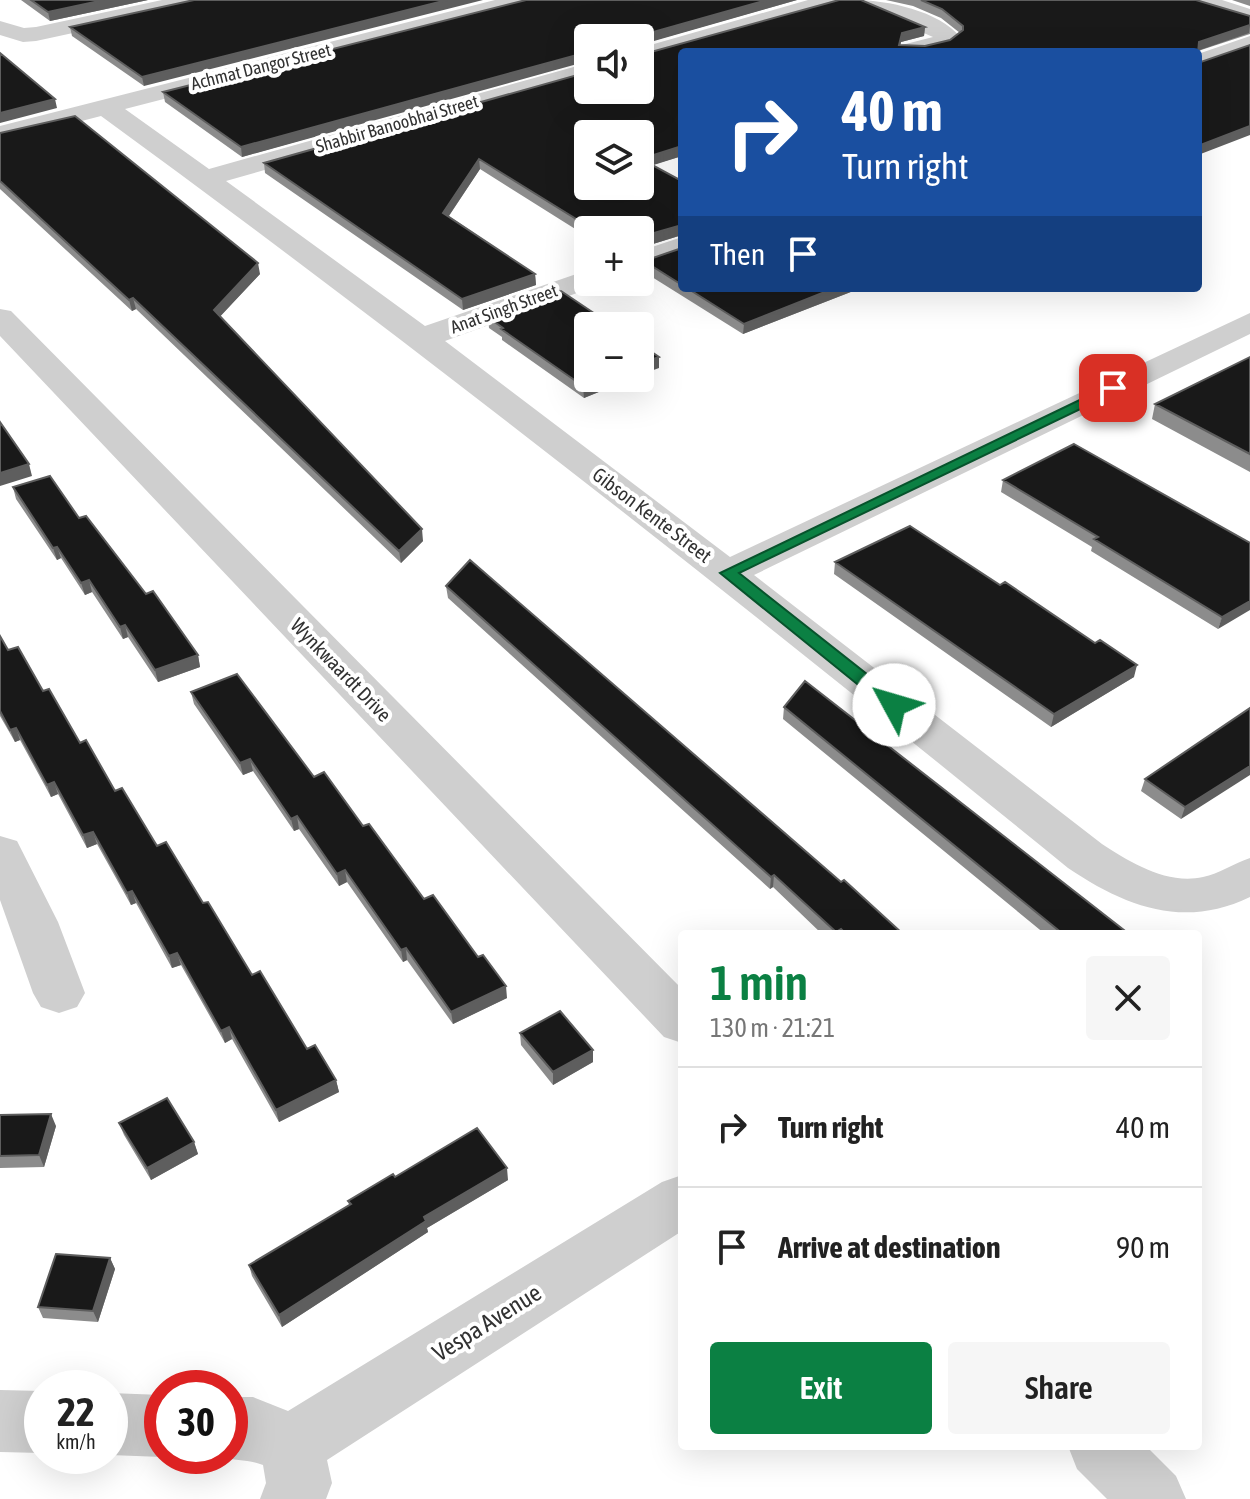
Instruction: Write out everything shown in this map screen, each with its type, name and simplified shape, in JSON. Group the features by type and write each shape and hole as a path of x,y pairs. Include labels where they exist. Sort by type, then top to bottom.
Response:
{"street":[{"path":"0,28 23,35 36,34 193,0"},
{"name":"Achmat Dangor Street","path":"0,134 521,0"},
{"path":"654,51 833,0"},
{"path":"867,0 934,27 948,37 944,41 918,48"},
{"path":"1200,0 1250,17"},
{"path":"1202,61 1250,43"},
{"name":"Shabbir Banoobhai Street","path":"206,178 574,74"},
{"name":"Gibson Kente Street","path":"105,107 206,178 728,573 1111,874 1140,886 1196,896 1222,890 1250,876"},
{"path":"654,256 678,247"},
{"name":"Anat Singh Street","path":"420,339 574,284"},
{"name":"Wynkwaardt Drive","path":"0,318 678,1018"},
{"path":"728,573 1250,322"},
{"path":"0,853 26,899 45,944 59,993"},
{"name":"Vespa Avenue","path":"293,1472 678,1203"},
{"path":"0,1421 24,1422"},
{"path":"248,1428 253,1428 293,1472"},
{"path":"1104,1450 1153,1499"}],"building":[{"path":"31,0 104,0 48,12"},
{"path":"194,0 447,0 142,77 70,27"},
{"path":"526,0 767,0 654,32 654,24 574,24 574,56 241,147 163,92"},
{"path":"839,0 861,0 925,27 902,33 899,45 925,46 950,40 963,30 963,26 942,9 921,0 1196,0 1250,16 1250,25 1199,42 1198,48 678,48 678,147 654,155 654,120 574,120 574,200 654,200 654,166 678,179 678,226 654,233 654,216 574,218 479,159 443,213 535,274 462,299 264,163 574,76 574,104 654,104 654,51"},
{"path":"1250,45 1250,126 1202,144 1202,62"},
{"path":"0,53 55,99 0,113"},
{"path":"75,116 258,263 214,310 422,529 399,551 133,298 129,300 0,181 0,133"},
{"path":"678,249 678,282 654,267 654,258"},
{"path":"561,291 592,312 574,312 574,380 501,329 488,317"},
{"path":"693,292 825,292 744,324"},
{"path":"1250,357 1250,454 1155,404"},
{"path":"0,422 29,464 0,473"},
{"path":"1074,444 1250,543 1250,601 1222,617 1003,480"},
{"path":"50,476 79,518 86,516 146,594 153,591 198,655 155,670 125,625 120,627 89,580 81,583 57,547 53,548 13,487"},
{"path":"910,526 1000,585 1005,582 1095,643 1100,640 1137,665 1054,714 835,562"},
{"path":"470,560 899,930 834,930 446,586"},
{"path":"0,636 8,650 18,647 43,691 49,689 80,743 86,740 115,791 122,788 157,846 166,842 203,903 208,902 252,975 260,971 307,1049 315,1045 336,1080 276,1110 229,1027 221,1031 177,953 169,956 132,891 127,893 93,832 83,835 54,782 47,785 16,728 10,730 0,711"},
{"path":"237,674 314,777 324,772 363,826 369,824 424,899 433,895 478,957 483,955 506,986 451,1012 406,948 401,950 345,870 337,874 297,816 291,819 250,759 240,763 191,692"},
{"path":"805,681 1124,930 1058,930 784,707"},
{"path":"1250,708 1250,766 1185,807 1145,779"},
{"path":"560,1011 593,1050 553,1072 520,1033"},
{"path":"167,1098 194,1142 147,1168 119,1123"},
{"path":"51,1114 39,1155 0,1156 0,1115"},
{"path":"477,1128 507,1168 424,1217 426,1221 279,1315 249,1265 351,1204 348,1201"},
{"path":"56,1254 110,1258 93,1311 38,1307"}],"route":[{"path":"894,705 728,573 1113,388"}]}
